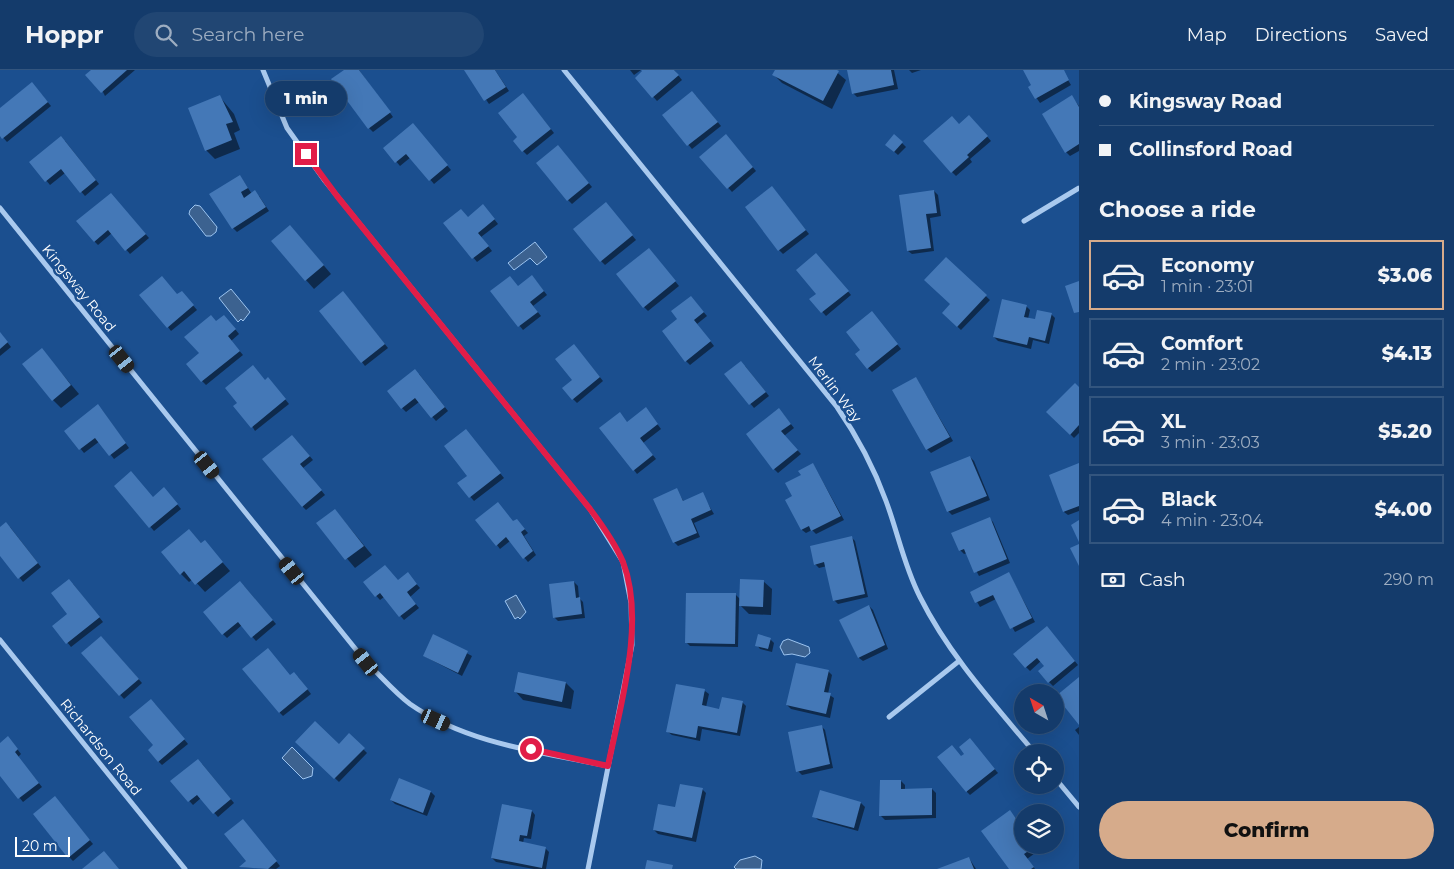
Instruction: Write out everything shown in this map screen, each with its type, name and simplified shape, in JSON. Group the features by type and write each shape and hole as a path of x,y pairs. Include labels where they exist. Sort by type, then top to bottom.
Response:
{"street":[{"path":"263,70 287,128 325,181 590,509 623,562 631,603 632,645 588,869"},
{"name":"Merlin Way","path":"564,70 837,407 850,426 878,480 906,566 942,636 959,661 1027,744"},
{"path":"1024,221 1079,188"},
{"name":"Kingsway Road","path":"0,208 366,662 408,703 436,720 473,736 608,766"},
{"name":"Richardson Road","path":"0,640 185,869"},
{"path":"889,717 959,661"},
{"path":"1064,789 1079,807"}],"water":[{"path":"195,205 200,206 217,227 216,232 211,236 206,236 189,214"},
{"path":"535,242 547,257 537,265 530,258 514,270 508,263"},
{"path":"231,289 250,312 243,321 241,319 238,322 219,298"},
{"path":"516,595 526,612 520,619 518,617 515,619 505,601"},
{"path":"788,639 809,647 810,653 805,657 792,654 784,655 780,647 783,641"},
{"path":"292,747 313,768 312,776 303,779 282,758"},
{"path":"755,856 762,860 761,869 736,869 734,867 740,860"}],"building":[{"path":"91,70 127,70 101,93 85,75"},
{"path":"344,70 359,70 391,112 368,129 331,79"},
{"path":"464,70 495,70 506,87 484,101"},
{"path":"641,70 674,70 679,75 652,98 635,78"},
{"path":"775,70 839,71 823,101 772,75"},
{"path":"847,70 891,70 894,85 852,94"},
{"path":"1023,70 1064,70 1069,80 1035,99 1028,87 1031,85"},
{"path":"32,82 48,102 2,139 0,136 0,108"},
{"path":"692,91 718,122 687,146 662,115"},
{"path":"523,93 551,129 522,152 513,141 517,137 498,113"},
{"path":"220,95 233,122 226,124 232,140 205,151 188,108"},
{"path":"1072,95 1079,107 1079,144 1065,153 1042,114"},
{"path":"969,115 988,136 951,173 923,141 952,116 959,124"},
{"path":"413,123 448,165 429,181 406,154 395,163 383,148"},
{"path":"726,134 753,167 727,189 699,157"},
{"path":"894,134 903,142 894,152 885,145"},
{"path":"61,136 96,180 80,193 61,169 45,182 29,162"},
{"path":"558,145 589,183 567,201 536,163"},
{"path":"240,175 248,188 241,192 244,198 255,190 266,207 232,229 209,194"},
{"path":"772,186 806,230 778,251 745,207"},
{"path":"934,190 937,213 926,214 931,248 907,251 899,195"},
{"path":"111,193 146,234 125,251 108,230 94,242 76,221"},
{"path":"606,202 633,235 600,262 573,229"},
{"path":"483,204 495,219 478,233 489,246 472,259 443,223 461,209 468,217"},
{"path":"290,225 324,265 305,281 271,241"},
{"path":"649,248 676,281 643,308 616,274"},
{"path":"816,253 849,291 821,313 809,299 816,294 796,270"},
{"path":"946,257 987,295 957,327 942,313 950,304 924,280"},
{"path":"532,275 544,291 530,302 538,312 518,327 490,291 510,276 518,286"},
{"path":"162,276 177,294 182,291 194,305 167,328 139,295"},
{"path":"1079,281 1079,312 1074,313 1065,286"},
{"path":"343,291 385,344 361,363 319,311"},
{"path":"691,296 704,312 694,320 711,341 685,362 662,331 677,319 671,311"},
{"path":"1002,299 1027,305 1024,317 1035,319 1037,310 1052,313 1045,341 1029,337 1027,345 993,337"},
{"path":"872,311 898,344 867,369 855,354 860,350 846,332"},
{"path":"211,315 216,321 224,315 236,329 228,336 240,351 201,382 186,364 199,353 184,337"},
{"path":"0,332 8,342 0,349"},
{"path":"574,344 600,377 572,400 562,388 572,380 555,359"},
{"path":"42,348 71,385 52,401 22,364"},
{"path":"741,361 766,392 749,405 724,374"},
{"path":"253,365 265,380 268,377 286,399 251,428 233,406 237,403 225,388"},
{"path":"415,369 445,407 431,418 415,398 401,409 387,391"},
{"path":"916,377 950,437 926,450 892,390"},
{"path":"1075,383 1079,387 1079,425 1070,435 1046,412"},
{"path":"98,404 126,443 109,456 95,438 79,450 64,431"},
{"path":"646,407 658,424 640,438 653,455 633,471 599,428 620,412 627,422"},
{"path":"779,408 791,424 781,431 798,450 773,470 746,434"},
{"path":"466,429 501,473 469,498 457,483 467,476 444,446"},
{"path":"292,435 310,456 300,464 322,490 302,507 262,459"},
{"path":"970,456 987,496 947,512 930,472"},
{"path":"813,463 841,516 811,531 809,526 801,530 785,500 792,496 785,483 801,475 798,471"},
{"path":"1079,463 1079,506 1063,512 1049,475"},
{"path":"131,471 153,497 164,487 178,504 149,528 114,486"},
{"path":"677,488 683,501 703,492 711,510 691,519 697,533 673,543 653,499"},
{"path":"498,502 513,521 517,519 525,529 521,532 533,551 523,559 506,537 496,546 475,520"},
{"path":"335,509 364,546 345,560 316,523"},
{"path":"990,517 1007,559 974,573 964,549 959,551 951,533"},
{"path":"1079,520 1079,542 1071,525"},
{"path":"6,522 38,563 18,579 0,556 0,527"},
{"path":"189,529 201,543 205,540 223,562 195,585 184,571 180,575 161,552"},
{"path":"852,536 865,594 833,601 824,562 814,565 810,546"},
{"path":"1079,544 1079,566 1070,548"},
{"path":"385,565 398,580 408,572 417,584 407,592 416,604 399,617 380,593 375,597 363,582"},
{"path":"1009,572 1032,618 1010,629 993,595 975,603 970,592"},
{"path":"69,579 100,617 66,644 52,626 67,614 51,593"},
{"path":"740,579 764,580 763,607 739,606"},
{"path":"240,581 273,620 251,638 238,622 222,635 203,612"},
{"path":"574,581 576,598 580,597 582,614 553,618 549,584"},
{"path":"686,593 736,593 735,644 685,643"},
{"path":"869,605 885,645 858,658 839,620"},
{"path":"1047,626 1075,661 1048,683 1038,671 1044,666 1037,658 1025,668 1013,654"},
{"path":"433,634 468,651 458,673 423,656"},
{"path":"758,634 771,638 768,649 755,646"},
{"path":"101,636 139,679 119,696 81,653"},
{"path":"268,648 290,675 294,672 308,689 279,713 242,669"},
{"path":"796,663 829,670 824,692 831,693 826,714 786,705"},
{"path":"518,672 566,682 562,702 514,692"},
{"path":"1079,677 1079,725 1064,706 1064,689"},
{"path":"676,684 705,689 702,705 719,709 722,697 743,701 737,733 698,726 696,738 666,732"},
{"path":"151,699 185,739 158,762 148,750 153,745 129,717"},
{"path":"315,721 339,744 349,733 365,748 334,779 295,742"},
{"path":"822,725 830,764 796,772 788,732"},
{"path":"8,736 18,749 15,752 39,783 18,799 0,776 0,743"},
{"path":"970,738 995,769 966,792 937,757 952,745 961,756 964,754 959,747"},
{"path":"198,759 231,799 213,814 197,795 188,802 170,781"},
{"path":"399,778 431,791 423,813 390,800"},
{"path":"880,780 901,780 901,789 932,788 932,815 879,816"},
{"path":"680,784 703,788 692,838 653,830 658,804 675,807"},
{"path":"820,790 861,802 854,828 812,817"},
{"path":"55,796 90,840 68,858 33,814"},
{"path":"502,804 532,810 527,836 520,835 519,841 546,847 542,868 491,858"},
{"path":"1010,810 1014,816 1014,854 1024,854 1034,867 1031,869 1009,869 981,831"},
{"path":"243,819 277,861 268,869 239,867 246,861 224,834"},
{"path":"104,851 119,869 82,869"},
{"path":"969,857 974,869 937,869"},
{"path":"647,860 673,865 672,869 645,869"}],"route":[{"path":"306,154 337,196 590,509 623,562 631,603 632,645 608,766 531,749"}]}
